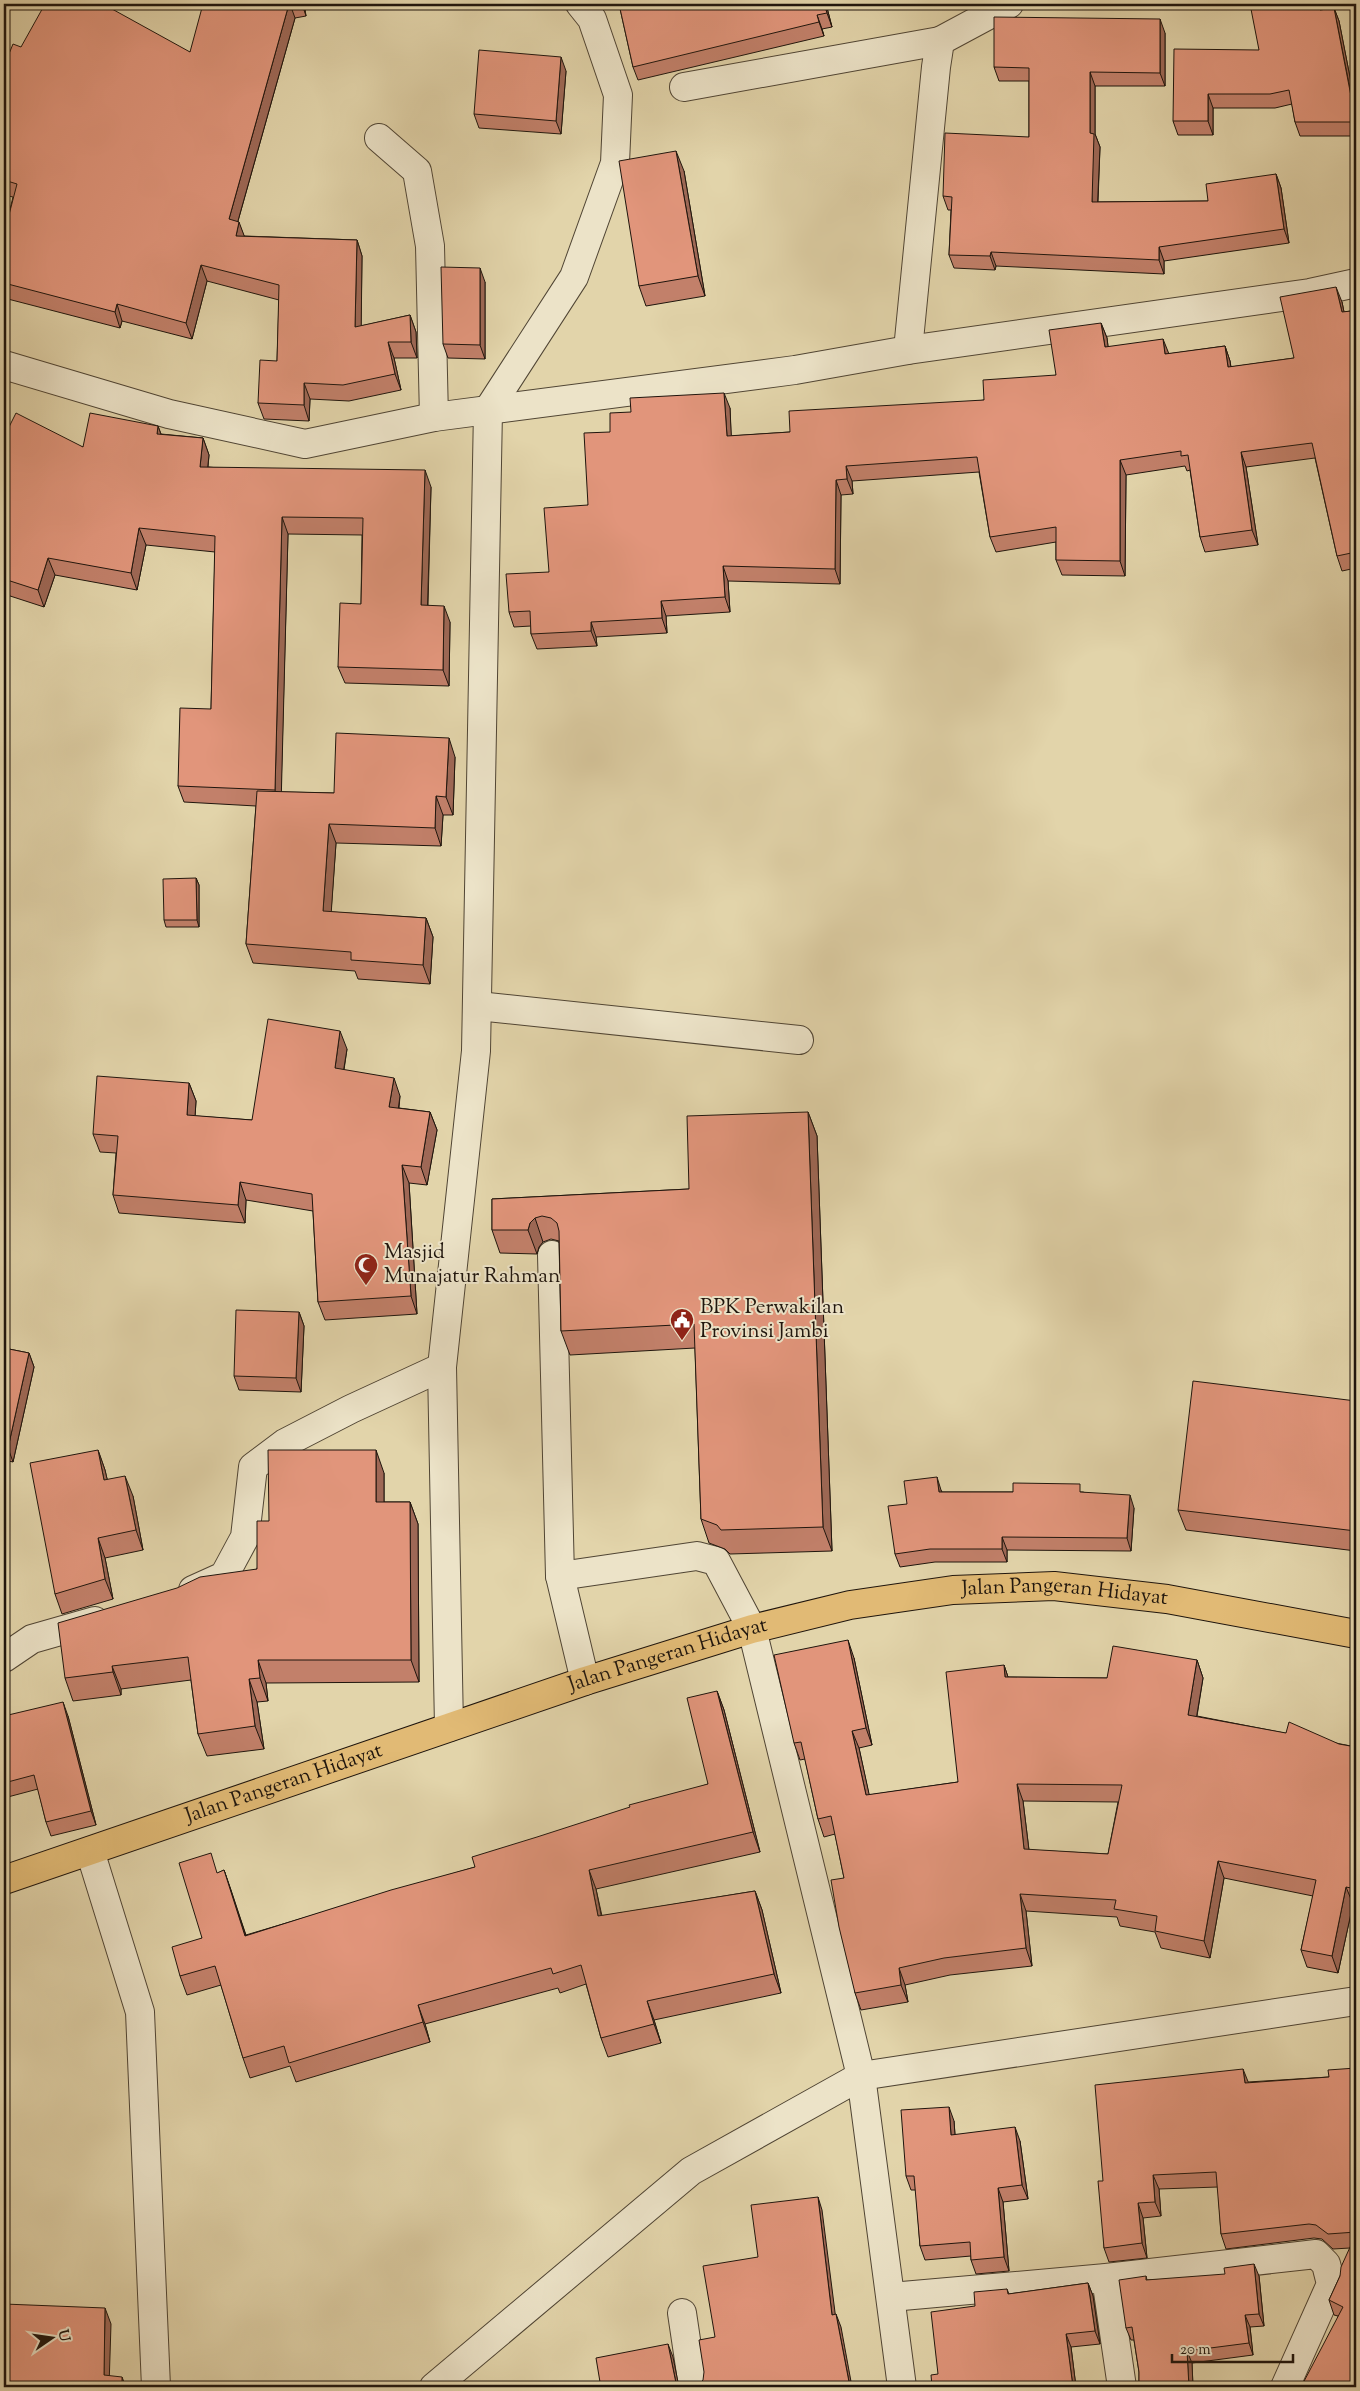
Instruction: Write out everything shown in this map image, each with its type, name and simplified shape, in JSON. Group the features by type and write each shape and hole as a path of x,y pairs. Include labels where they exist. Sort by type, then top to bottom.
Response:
{"highway":[{"name":"Jalan Pangeran Hidayat","path":"4,1880 585,1681 752,1628 850,1605 953,1590 1054,1586 1167,1599 1356,1634"}],"street":[{"path":"449,1727 442,1367 476,1051 488,410 574,277 615,163 618,95 592,19 580,4"},
{"path":"684,86 940,41 1009,4"},
{"path":"908,350 940,41"},
{"path":"379,138 417,171 430,246 434,417"},
{"path":"4,365 169,414 305,444 434,417 795,370 908,350 1310,293 1356,283"},
{"path":"478,1006 799,1040"},
{"path":"552,1255 560,1576 585,1681"},
{"path":"173,1598 224,1576 245,1537 253,1467 285,1443 351,1409 442,1367"},
{"path":"560,1576 697,1556 707,1558 716,1561 752,1628 861,2076 902,2387"},
{"path":"4,1658 32,1638 121,1614"},
{"path":"90,1851 140,2012 156,2387"},
{"path":"434,2387 691,2171 861,2076 1356,2001"},
{"path":"891,2297 1106,2278 1316,2254 1326,2264 1331,2284 1285,2387"},
{"path":"1106,2278 1122,2387"},
{"path":"682,2313 693,2387"}],"building":[{"path":"45,4 103,4 190,52 203,4 223,4 237,8 237,4 289,4 229,219 239,222 236,236 357,240 355,327 410,315 411,342 388,342 395,374 343,385 304,383 304,405 258,403 260,360 277,361 279,285 201,265 186,323 117,304 115,312 4,283 4,234 17,184 4,180 4,66 13,44 21,47"},
{"path":"619,4 824,4 827,13 817,15 819,22 633,67"},
{"path":"1250,4 1319,4 1320,10 1334,8 1356,122 1295,122 1289,90 1270,94 1208,94 1208,121 1173,121 1174,49 1259,50"},
{"path":"994,17 1160,19 1160,73 1090,72 1090,133 1094,134 1092,202 1208,201 1206,184 1276,174 1284,229 1159,247 1159,260 991,252 990,256 949,255 952,197 943,196 945,133 1029,137 1029,68 994,67"},
{"path":"479,50 561,57 556,121 474,114"},
{"path":"676,151 698,276 639,286 619,161"},
{"path":"441,267 480,268 480,345 443,344"},
{"path":"1336,287 1342,312 1351,311 1356,334 1356,552 1337,556 1312,443 1241,452 1252,530 1200,537 1188,455 1181,456 1181,451 1120,460 1120,561 1056,560 1056,527 990,537 977,457 846,466 847,479 836,480 835,569 723,566 725,597 661,601 662,618 591,622 591,631 531,634 530,611 509,612 506,574 549,572 544,508 588,505 584,433 610,432 610,413 631,412 630,398 724,393 727,436 790,432 789,411 984,400 983,380 1056,375 1049,330 1101,323 1105,347 1163,339 1165,354 1225,346 1228,367 1294,358 1280,297"},
{"path":"16,413 83,447 90,413 158,426 157,434 203,438 200,467 425,470 421,605 444,606 443,670 338,667 340,603 361,604 363,518 282,517 275,790 178,786 180,708 211,709 215,536 139,528 131,573 48,558 38,590 4,579 4,427 8,429"},
{"path":"336,733 449,738 446,797 436,796 435,828 329,824 323,911 426,918 423,965 351,960 351,952 246,944 257,791 334,793"},
{"path":"196,878 197,920 164,920 163,879"},
{"path":"268,1019 340,1031 335,1068 394,1078 389,1107 430,1112 421,1167 402,1165 411,1296 318,1302 312,1194 240,1182 238,1205 113,1195 118,1136 93,1134 97,1076 189,1083 187,1115 252,1120"},
{"path":"808,1112 823,1527 721,1530 717,1525 701,1519 694,1324 561,1331 559,1231 557,1223 551,1218 542,1216 535,1218 530,1223 528,1230 492,1230 492,1199 689,1189 687,1116"},
{"path":"236,1310 299,1312 296,1378 234,1376"},
{"path":"4,1348 29,1353 8,1448 4,1447"},
{"path":"1193,1381 1356,1401 1356,1531 1178,1510"},
{"path":"98,1450 104,1480 125,1476 136,1530 98,1538 105,1579 55,1594 30,1463"},
{"path":"268,1450 376,1450 376,1502 410,1502 411,1660 258,1660 260,1678 249,1679 255,1726 198,1734 188,1657 112,1666 113,1672 65,1678 58,1623 177,1588 200,1577 257,1569 257,1521 269,1521"},
{"path":"937,1477 939,1492 1013,1492 1013,1483 1080,1484 1080,1492 1130,1495 1127,1538 1002,1537 1002,1549 930,1549 895,1554 888,1506 907,1504 904,1481"},
{"path":"848,1640 866,1728 852,1731 866,1795 958,1782 946,1672 1004,1665 1005,1677 1107,1678 1113,1646 1197,1660 1188,1715 1286,1733 1289,1722 1339,1744 1356,1747 1356,1889 1346,1887 1332,1956 1301,1950 1316,1880 1218,1861 1204,1941 1155,1931 1157,1916 1114,1909 1116,1900 1020,1894 1026,1948 944,1958 899,1968 901,1985 855,1993 839,1927 831,1880 844,1878 831,1816 818,1819 801,1742 794,1743 774,1655","holes":["1017,1784 1122,1785 1108,1854 1024,1849"]},
{"path":"717,1691 753,1832 589,1870 598,1916 755,1891 774,1974 647,2001 654,2024 601,2038 581,1965 553,1974 551,1968 418,2005 423,2022 289,2063 284,2046 243,2058 215,1966 180,1976 172,1947 202,1938 179,1863 211,1853 217,1873 224,1870 245,1936 391,1890 475,1867 472,1857 630,1807 629,1805 708,1784 687,1698"},
{"path":"63,1702 91,1811 46,1822 34,1775 4,1783 4,1716"},
{"path":"1356,2068 1356,2232 1328,2234 1316,2225 1309,2224 1221,2234 1216,2172 1153,2175 1155,2202 1138,2203 1142,2243 1104,2248 1098,2181 1103,2181 1095,2085 1243,2069 1245,2083 1329,2077 1328,2070"},
{"path":"949,2107 951,2135 1015,2127 1022,2185 998,2188 1004,2257 971,2260 970,2242 920,2246 914,2176 906,2176 901,2110"},
{"path":"818,2197 832,2315 836,2314 850,2387 695,2387 703,2380 704,2372 699,2340 715,2337 703,2266 758,2257 751,2205"},
{"path":"1356,2234 1356,2387 1301,2387 1343,2307 1329,2300"},
{"path":"1254,2264 1259,2314 1245,2315 1249,2343 1187,2351 1189,2387 1139,2387 1139,2372 1132,2327 1126,2328 1119,2280 1146,2276 1146,2280 1225,2274 1224,2268"},
{"path":"1088,2283 1095,2331 1066,2334 1073,2387 932,2387 931,2375 938,2374 931,2312 975,2306 974,2292 1007,2289 1008,2294"},
{"path":"4,2304 105,2308 104,2375 122,2377 122,2387 4,2387"},
{"path":"668,2344 676,2383 681,2387 584,2387 583,2385 600,2382 596,2358"}],"place":[{"name":"Masjid Munajatur Rahman","path":"366,1286"},
{"name":"BPK Perwakilan Provinsi Jambi","path":"682,1341"}]}
